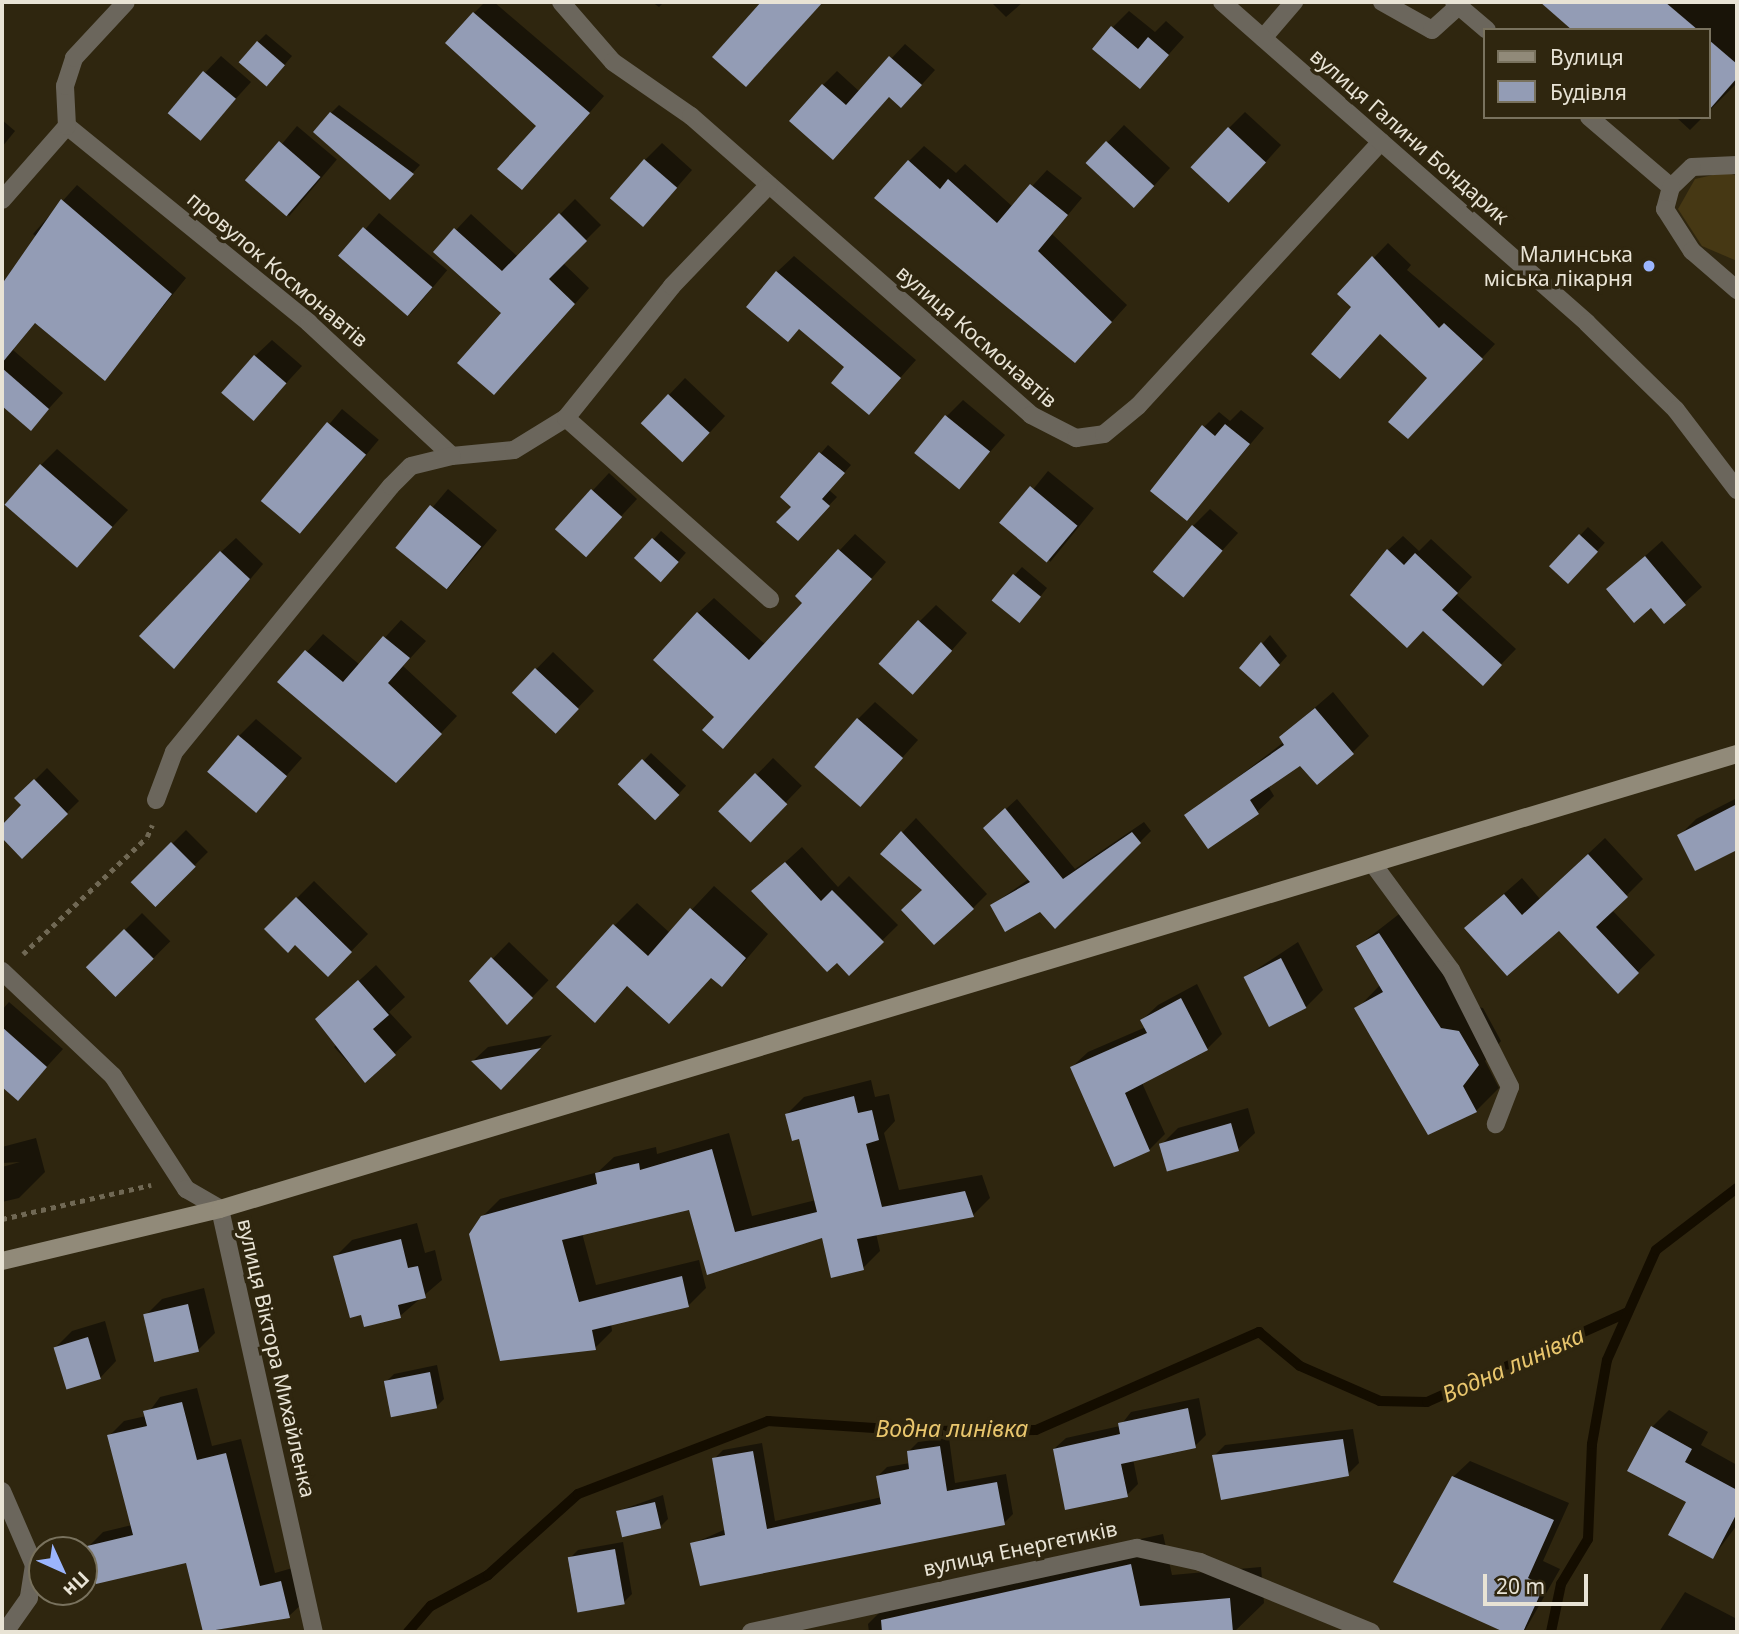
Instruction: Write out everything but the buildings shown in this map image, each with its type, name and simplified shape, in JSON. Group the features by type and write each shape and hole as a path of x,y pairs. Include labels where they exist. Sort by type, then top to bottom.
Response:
{"street":[{"path":"2,200 67,127 65,86 74,58 126,2"},
{"name":"вулиця Космонавтів","path":"561,2 613,62 691,116 1039,422 1060,435 1091,438 1138,406 1381,142"},
{"name":"вулиця Галини Бондарик","path":"1222,2 1638,372 1737,490"},
{"path":"1263,38 1294,2"},
{"path":"1384,2 1432,30 1456,4 1485,28"},
{"path":"1591,119 1671,187"},
{"name":"провулок Космонавтів","path":"67,127 309,323 452,456"},
{"path":"1737,164 1704,163 1671,187 1668,220 1709,269 1737,290"},
{"path":"156,800 174,752 391,486 411,466 452,456 514,450 566,418 672,286 769,185"},
{"path":"566,418 770,599"},
{"path":"2,1261 220,1209 1737,754"},
{"path":"1373,864 1451,970 1510,1087 1496,1124"},
{"name":"вулиця Віктора Михайленка","path":"3,972 113,1076 186,1189 220,1209 314,1632"},
{"path":"2,1491 34,1565 29,1598 5,1632"},
{"name":"вулиця Енергетиків","path":"751,1632 1137,1548 1200,1562 1371,1632"}],"path":[{"path":"3,972 147,837 156,800"},
{"path":"2,1219 162,1182"}],"shaded area":[{"path":"1726,172 1737,176 1737,261 1702,246 1678,209 1695,179"}],"waterway":[{"name":"Водна линівка","path":"1551,1632 1561,1584 1588,1539 1592,1444 1607,1360 1656,1250 1737,1188"},
{"name":"Водна линівка","path":"408,1632 431,1606 488,1575 578,1494 768,1421 920,1431 1036,1430 1259,1332 1300,1366 1380,1401 1427,1402 1628,1312"}],"place":[{"name":"Малинська міська лікарня","path":"1649,266"}]}
